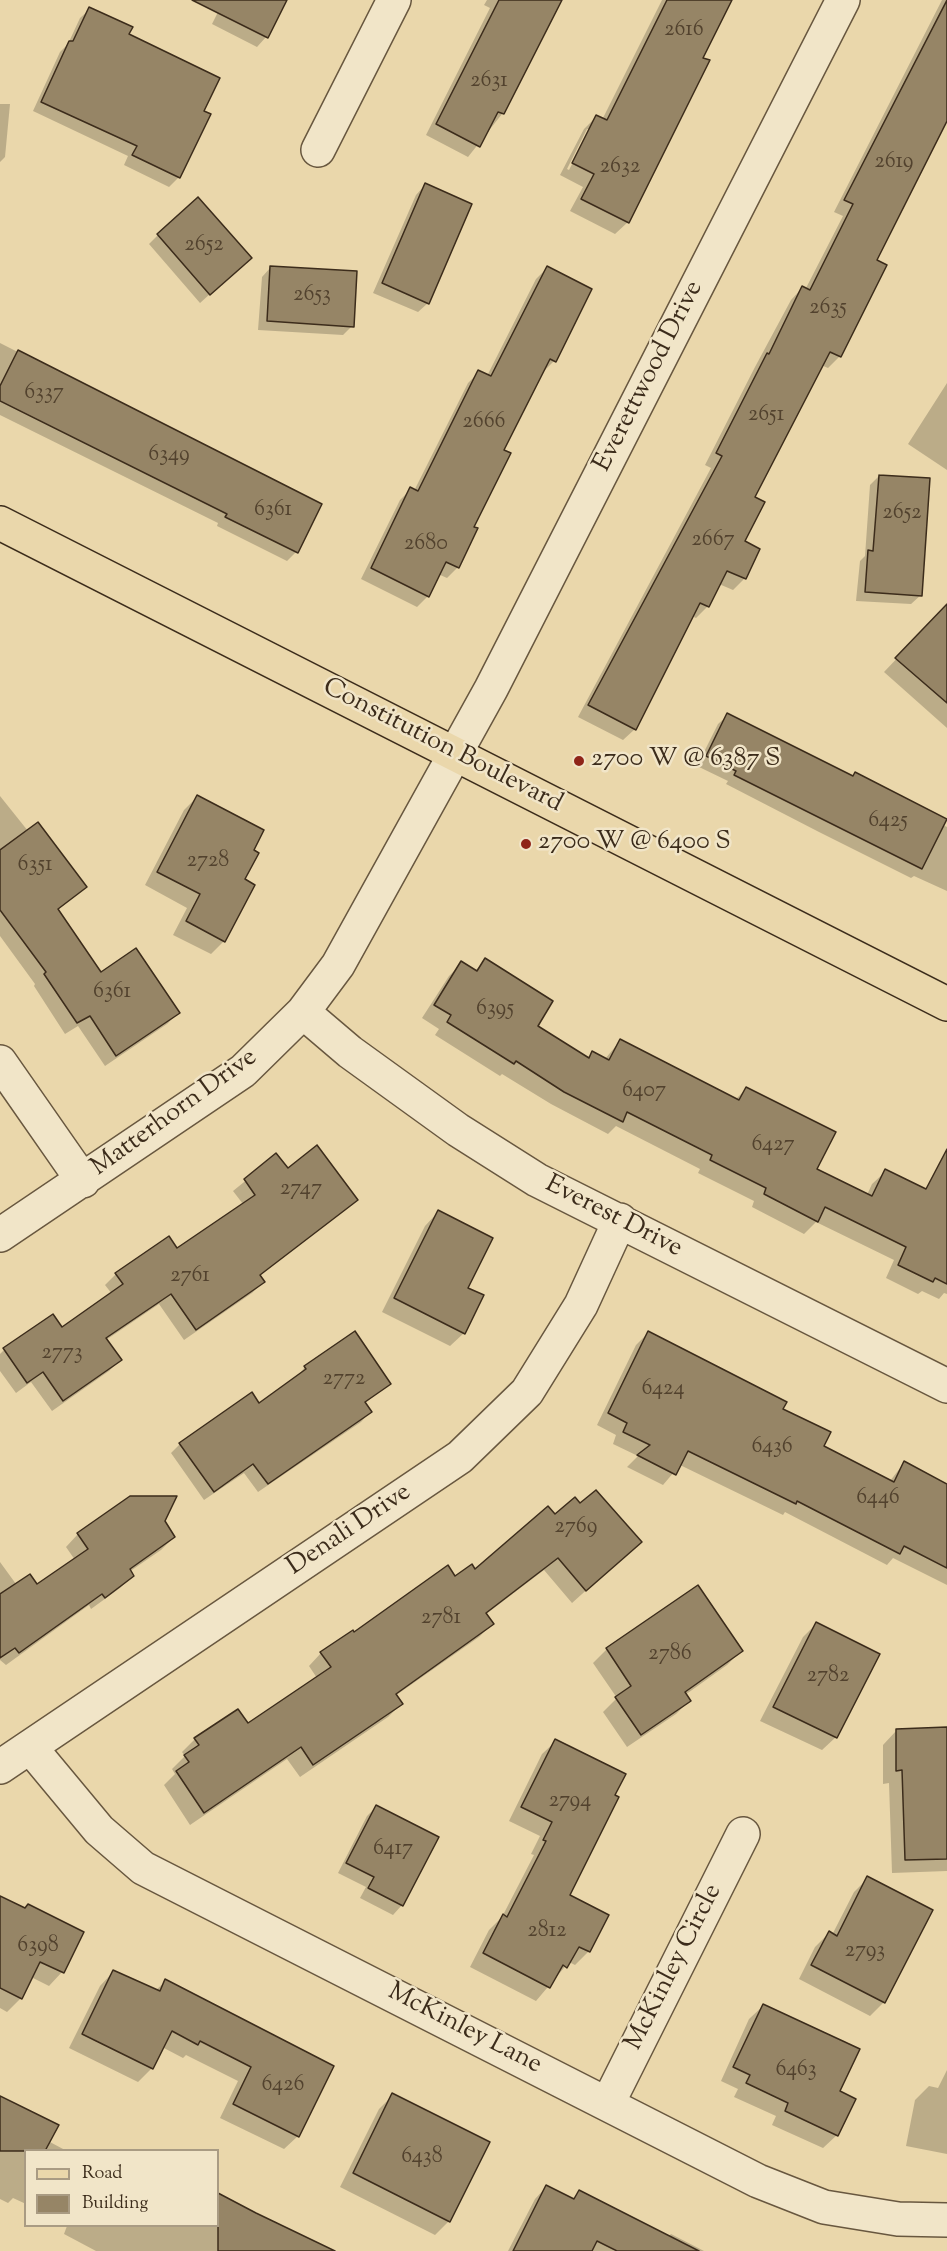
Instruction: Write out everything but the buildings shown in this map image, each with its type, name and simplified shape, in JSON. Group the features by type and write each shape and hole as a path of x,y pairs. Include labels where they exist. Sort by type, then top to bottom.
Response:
{"main road":[{"name":"Constitution Boulevard","path":"0,523 947,1004"}],"street":[{"path":"318,150 394,0"},
{"name":"Everettwood Drive","path":"455,754 501,670 843,0"},
{"name":"Matterhorn Drive","path":"0,1235 243,1071 303,1012 338,965 455,754"},
{"name":"Everest Drive","path":"303,1012 350,1052 458,1130 537,1180 947,1386"},
{"path":"0,1062 83,1181"},
{"name":"Denali Drive","path":"0,1767 460,1457 526,1392 580,1305 620,1220"},
{"name":"McKinley Lane","path":"30,1747 99,1830 142,1868 758,2181 824,2207 898,2219 947,2220"},
{"name":"McKinley Circle","path":"608,2103 743,1834"}],"place":[{"name":"2700 W @ 6387 S","path":"579,761"},
{"name":"2700 W @ 6400 S","path":"526,844"}]}
